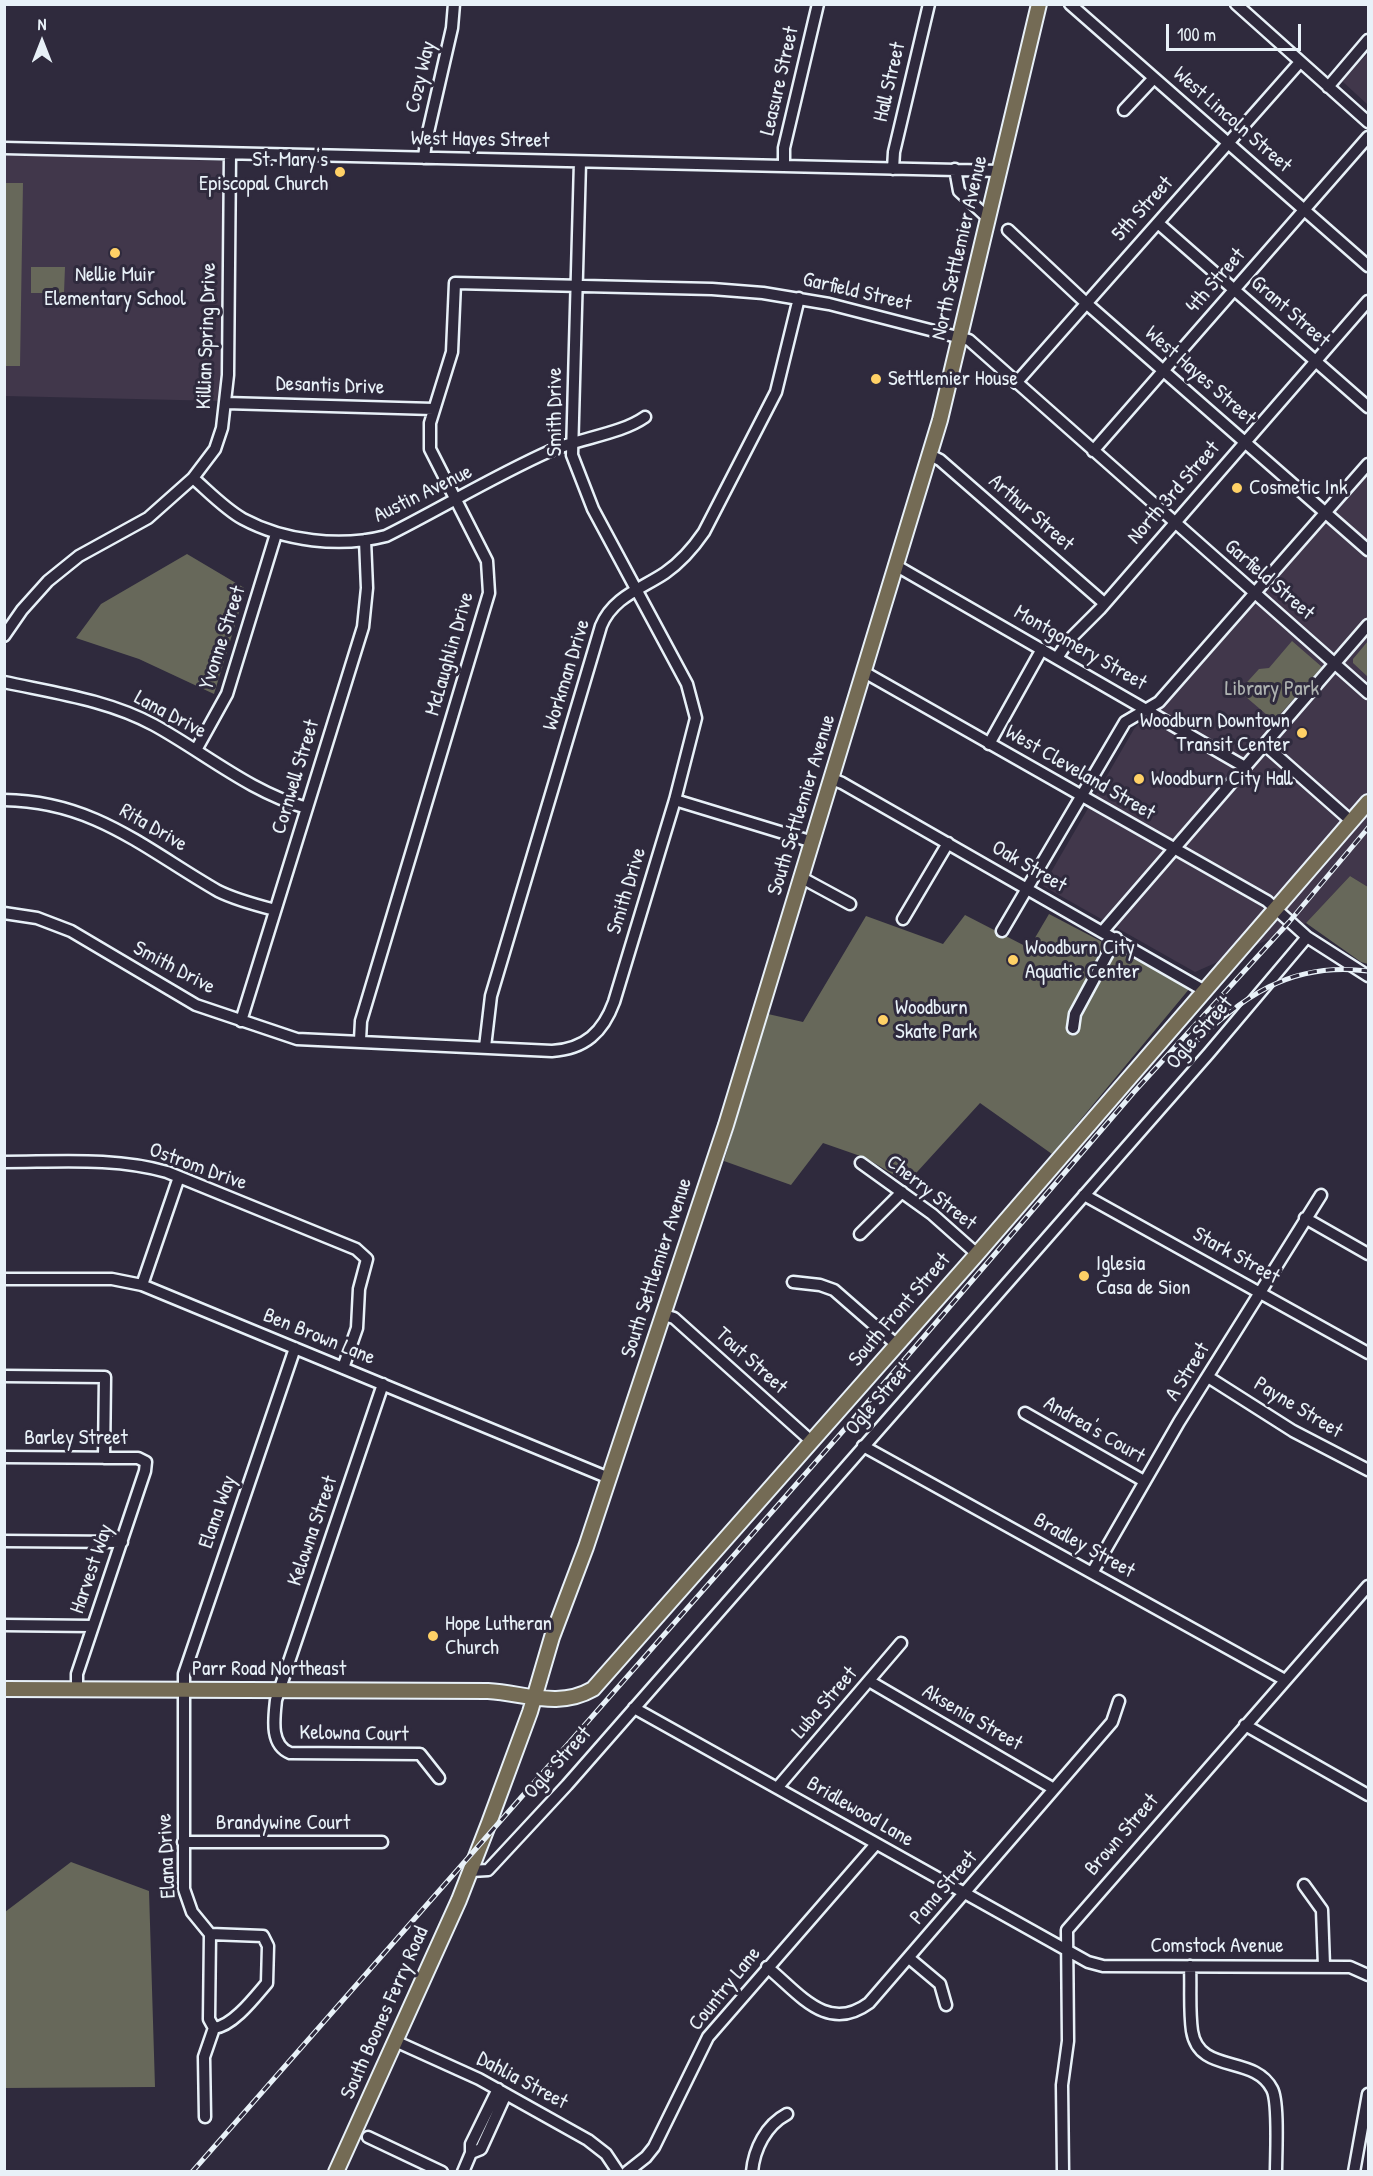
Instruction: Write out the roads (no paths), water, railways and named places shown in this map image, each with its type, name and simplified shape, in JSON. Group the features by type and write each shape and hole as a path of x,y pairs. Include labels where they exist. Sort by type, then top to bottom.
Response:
{"main road":[{"name":"North Settlemier Avenue","path":"864,672 930,454 961,337 1039,4"},
{"name":"South Settlemier Avenue","path":"471,1871 534,1698 552,1637 569,1596 664,1315 742,1074 864,672"},
{"name":"South Front Street","path":"534,1698 567,1700 584,1694 601,1682 810,1440 977,1254 1368,802"},
{"name":"Parr Road Northeast","path":"4,1689 488,1691 534,1698"},
{"name":"South Boones Ferry Road","path":"336,2172 471,1871"}],"street":[{"name":"Cozy Way","path":"424,158 452,28 454,4"},
{"name":"Leasure Street","path":"783,166 784,148 818,4"},
{"name":"Hall Street","path":"892,169 929,4"},
{"name":"West Lincoln Street","path":"1070,4 1368,266"},
{"path":"1236,4 1368,122"},
{"path":"1328,87 1368,40"},
{"name":"5th Street","path":"1016,383 1300,62"},
{"path":"1124,110 1154,78"},
{"name":"4th Street","path":"1093,451 1368,137"},
{"name":"West Hayes Street","path":"4,148 1000,171"},
{"name":"Killian Spring Drive","path":"4,636 22,610 48,581 79,556 148,518 193,478 215,449 226,403 230,154"},
{"name":"Smith Drive","path":"4,913 37,918 71,932 196,1005 297,1039 561,1050 587,1041 602,1028 614,1002 675,800 695,732 696,711 687,684 585,493 574,462 572,442 580,162"},
{"path":"955,170 959,190 988,218"},
{"name":"Grant Street","path":"1158,223 1368,407"},
{"name":"West Hayes Street","path":"1008,230 1086,303 1368,550"},
{"name":"Garfield Street","path":"455,283 712,289 799,298 961,337 974,343 1173,523 1255,592 1368,693"},
{"name":"McLaughlin Drive","path":"360,1040 361,1021 489,593 487,561 430,449 430,423 433,409 451,358 455,283"},
{"name":"Workman Drive","path":"486,1047 491,996 601,626 611,608 674,566 704,532 776,392 799,298"},
{"name":"North 3rd Street","path":"1057,658 1069,640 1368,301"},
{"name":"Desantis Drive","path":"226,403 433,409"},
{"name":"Austin Avenue","path":"193,478 240,518 276,534 323,541 365,540 386,536 546,453 572,442 629,428 645,417"},
{"name":"Arthur Street","path":"930,454 940,459 1104,603"},
{"path":"1002,931 1125,722 1159,702 1368,464"},
{"name":"Yvonne Street","path":"196,750 227,694 276,534"},
{"name":"Cornwell Street","path":"241,1021 363,627 367,588 365,540"},
{"name":"Montgomery Street","path":"895,565 1245,767"},
{"path":"1103,931 1368,625"},
{"path":"989,744 1042,649"},
{"name":"West Cleveland Street","path":"864,672 1267,901 1308,937 1368,976"},
{"name":"Lana Drive","path":"4,682 76,697 122,710 154,725 270,796 307,808"},
{"path":"1265,745 1351,821"},
{"name":"Oak Street","path":"832,779 1116,938 1205,991"},
{"name":"Rita Drive","path":"4,800 55,804 85,813 113,826 220,892 275,910"},
{"path":"675,800 813,842"},
{"path":"903,919 948,843"},
{"path":"802,878 850,904"},
{"name":"Ogle Street","path":"471,1871 488,1870 634,1708 1308,937"},
{"path":"1073,1028 1075,1014 1116,938"},
{"name":"Ostrom Drive","path":"4,1162 146,1166 356,1249 368,1258 359,1289 357,1328 344,1368"},
{"name":"Cherry Street","path":"861,1163 902,1192 977,1254"},
{"path":"142,1285 179,1178"},
{"path":"861,1234 902,1192"},
{"name":"Stark Street","path":"1084,1195 1368,1353"},
{"name":"A Street","path":"1092,1573 1144,1481 1259,1291 1321,1195"},
{"path":"1305,1218 1368,1254"},
{"name":"Ben Brown Lane","path":"4,1279 112,1280 142,1285 609,1478"},
{"path":"793,1282 820,1285 834,1290 897,1345"},
{"name":"Tout Street","path":"664,1315 674,1318 810,1440"},
{"name":"Elana Way","path":"184,1690 185,1670 295,1348"},
{"path":"4,1376 105,1377 104,1458"},
{"name":"Payne Street","path":"1208,1377 1293,1431 1368,1470"},
{"name":"Kelowna Street","path":"279,1690 383,1384"},
{"name":"Andrea's Court","path":"1025,1413 1144,1481"},
{"name":"Bradley Street","path":"863,1446 1285,1680"},
{"name":"Barley Street","path":"4,1457 138,1458 146,1462"},
{"name":"Harvest Way","path":"77,1689 77,1674 122,1542 146,1462"},
{"path":"4,1541 122,1542"},
{"name":"Brown Street","path":"1063,2172 1062,2085 1068,2041 1065,1937 1069,1927 1368,1586"},
{"path":"4,1625 92,1626"},
{"name":"Luba Street","path":"777,1788 901,1643"},
{"name":"Aksenia Street","path":"869,1682 1054,1789"},
{"name":"Elana Drive","path":"184,1690 184,1897 192,1912 210,1934"},
{"name":"Kelowna Court","path":"279,1690 275,1702 275,1739 284,1751 290,1753 420,1754 439,1778"},
{"name":"Pana Street","path":"767,1967 819,2010 845,2015 869,2003 1112,1722 1119,1701"},
{"name":"Bridlewood Lane","path":"634,1708 1066,1952"},
{"path":"1245,1725 1368,1795"},
{"name":"Brandywine Court","path":"183,1842 382,1842"},
{"name":"Country Lane","path":"627,2172 646,2157 654,2147 708,2037 876,1844"},
{"path":"1304,1885 1322,1910 1324,1966"},
{"path":"205,2117 204,2057 214,2028 209,2019 210,1934 263,1936 268,1946 267,1983 227,2023 214,2028"},
{"name":"Comstock Avenue","path":"1066,1952 1099,1965 1324,1966 1350,1967 1368,1975"},
{"path":"909,1958 940,1984 946,2005"},
{"path":"1190,1966 1192,2031 1197,2044 1213,2060 1257,2071 1272,2088 1276,2172"},
{"name":"Dahlia Street","path":"395,2042 502,2092 596,2144 618,2172"},
{"path":"463,2172 502,2092"},
{"path":"1354,2172 1368,2094"},
{"path":"752,2172 755,2155 770,2125 787,2114"},
{"path":"368,2137 442,2172"}],"railway":[{"path":"192,2172 843,1431 1134,1092 1289,922 1368,828"},
{"path":"1188,1049 1228,1013 1269,987 1315,972 1340,969 1368,971"}],"place":[{"name":"St. Mary's Episcopal Church","path":"340,172"},
{"name":"Nellie Muir Elementary School","path":"115,253"},
{"name":"Settlemier House","path":"876,379"},
{"name":"Cosmetic Ink","path":"1237,488"},
{"name":"Woodburn Downtown Transit Center","path":"1302,733"},
{"name":"Woodburn City Hall","path":"1139,779"},
{"name":"Woodburn City Aquatic Center","path":"1013,960"},
{"name":"Woodburn Skate Park","path":"883,1020"},
{"name":"Iglesia Casa de Sion","path":"1084,1276"},
{"name":"Hope Lutheran Church","path":"433,1636"}],"park label":[{"name":"Library Park","path":"1272,689"}]}
